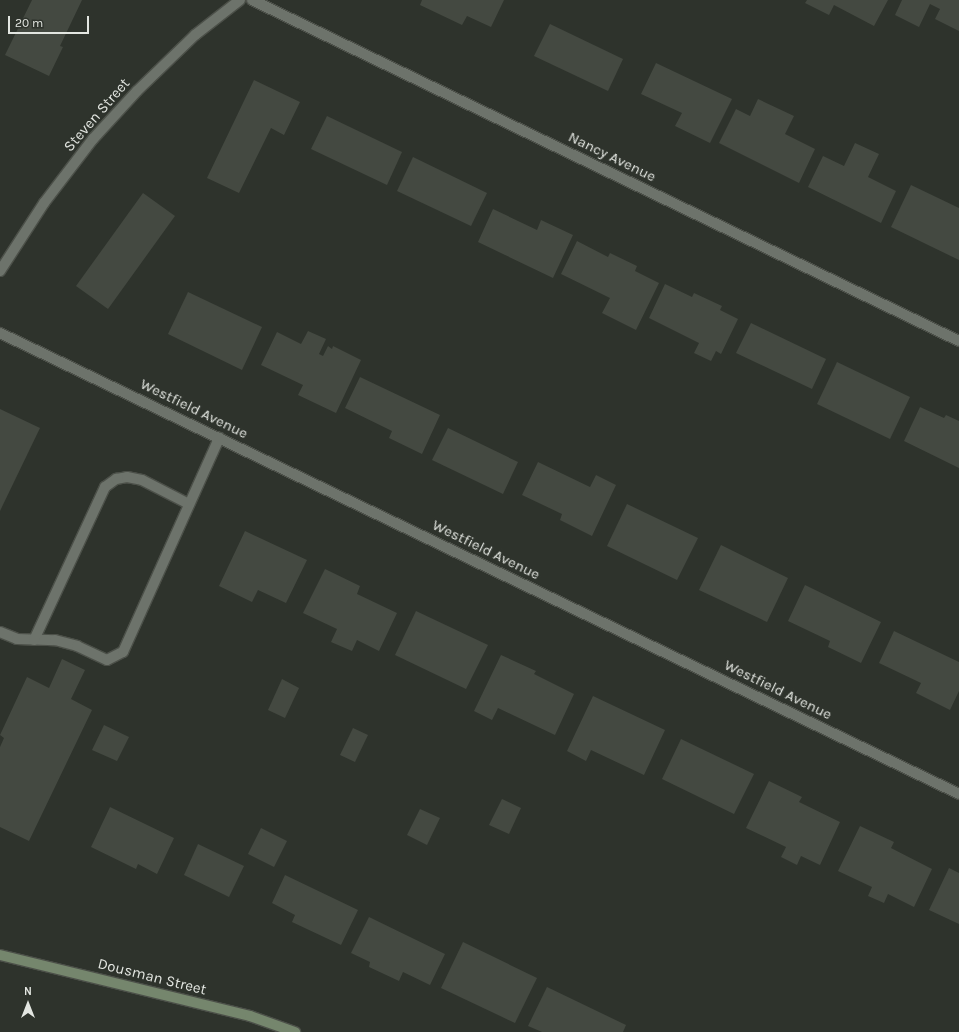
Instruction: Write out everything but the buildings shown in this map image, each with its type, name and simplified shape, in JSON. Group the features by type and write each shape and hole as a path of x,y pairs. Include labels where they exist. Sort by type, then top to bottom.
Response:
{"street":[{"name":"Steven Street","path":"0,271 44,203 93,139 147,81 195,35 240,0"},
{"name":"Nancy Avenue","path":"252,0 959,341"},
{"name":"Westfield Avenue","path":"0,333 959,794"},
{"path":"0,632 18,639 55,640 77,646 107,660 123,652 219,438"},
{"path":"34,640 106,487 116,479 127,477 142,480 189,504"},
{"name":"Dousman Street","path":"0,955 250,1016 295,1032"}]}
